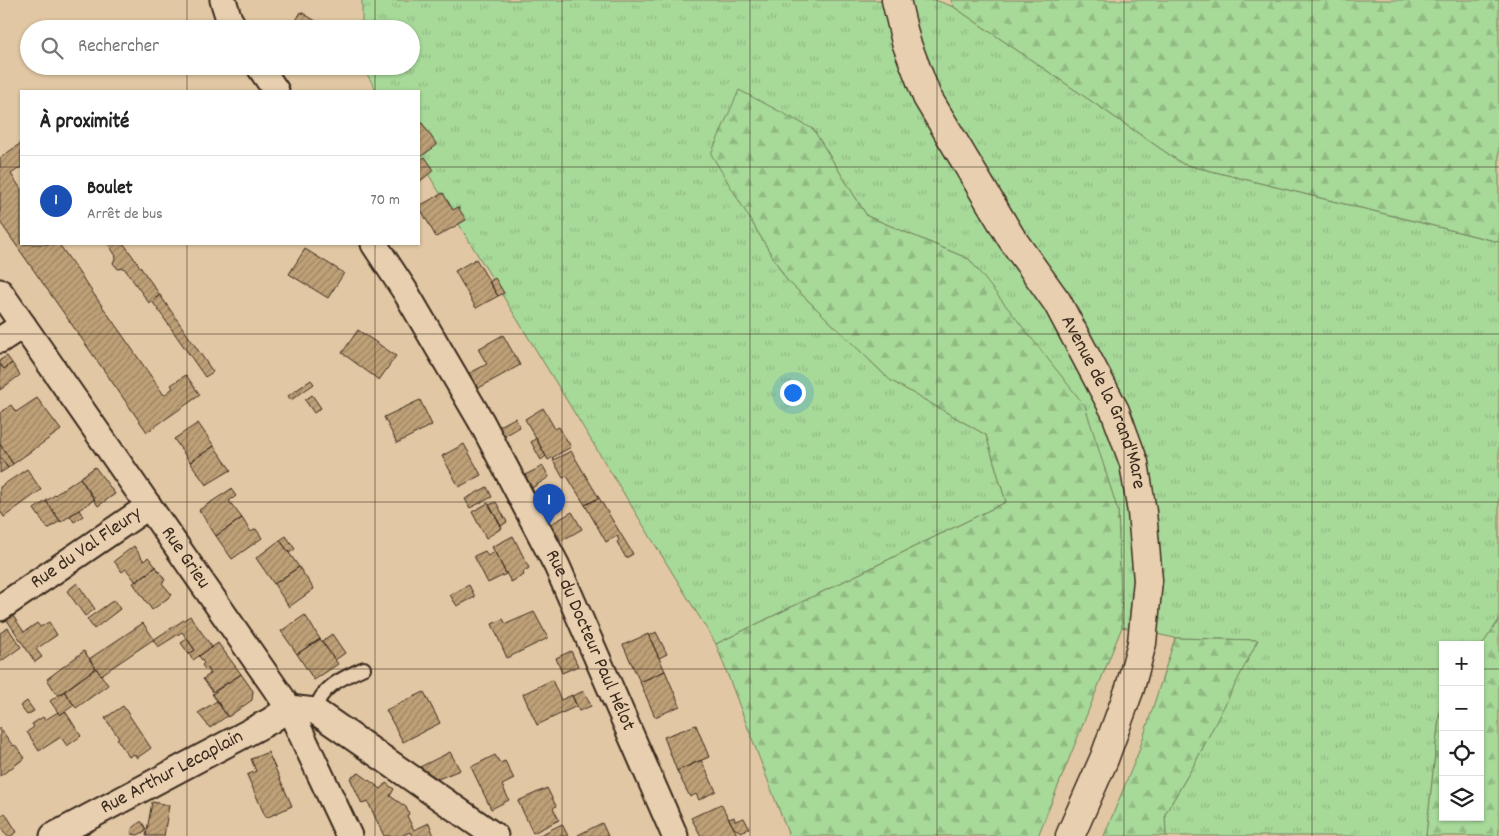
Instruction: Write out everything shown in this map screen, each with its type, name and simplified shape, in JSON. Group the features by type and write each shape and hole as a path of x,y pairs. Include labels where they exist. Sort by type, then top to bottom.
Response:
{"street":[{"path":"223,0 230,20"},
{"name":"Avenue de la Grand'Mare","path":"896,0 906,42 927,97 1012,239 1056,302 1115,411 1134,463 1142,512 1148,580 1142,643 1130,688 1104,760 1070,836"},
{"path":"265,75 275,90"},
{"name":"Rue du Docteur Paul Hélot","path":"375,245 405,291 481,421 558,566 675,836"},
{"name":"Rue Grieu","path":"0,292 289,708 349,836"},
{"path":"0,340 23,325"},
{"name":"Rue du Val Fleury","path":"0,608 149,506"},
{"path":"289,708 315,712 495,836"},
{"name":"Rue Arthur Lecaplain","path":"53,836 270,721 289,708"},
{"path":"316,766 323,750 340,728"}],"lane":[{"path":"315,712 317,702 335,682 364,668"}],"green space":[{"path":"362,0 935,0 954,7 1183,164 1499,242 1499,620 1484,642 1439,641 1439,718 1426,836 1166,836 1165,814 1195,763 1257,640 1175,638 1122,627 1118,511 969,259 867,216 813,129 753,224 786,279 890,380 986,435 1006,502 716,644 420,161 420,90 376,90 367,75 420,75 420,20 362,20"},
{"path":"951,0 1499,0 1499,242 1183,164 954,7"},
{"path":"739,90 813,129 867,216 969,259 1085,406 1118,511 1122,627 1038,836 789,836 716,644 1006,502 986,435 890,380 786,279 711,154"},
{"path":"1499,620 1499,836 1426,836 1439,718 1439,821 1484,821 1484,642"},
{"path":"1175,638 1258,640 1195,763 1165,814 1166,836 1104,836 1139,751"}],"building":[{"path":"301,12 314,20 296,20"},
{"path":"420,120 437,145 420,157"},
{"path":"20,144 20,168 11,174 20,188 20,245 60,245 164,395 173,388 171,385 186,375 200,395 147,432 0,222 0,158"},
{"path":"425,157 434,170 420,181 420,160"},
{"path":"443,193 453,210 458,207 466,220 436,237 420,205"},
{"path":"109,245 125,245 160,295 149,303 124,268 118,269 113,263 116,256"},
{"path":"305,249 344,273 328,298 289,274"},
{"path":"476,259 498,296 476,308 455,271"},
{"path":"495,278 504,293 498,296 489,282"},
{"path":"160,295 213,372 205,377 152,301"},
{"path":"358,330 396,356 379,380 342,353"},
{"path":"503,335 520,365 477,389 468,374 487,364 478,349"},
{"path":"7,356 12,363 4,369 0,364 0,360"},
{"path":"12,363 20,375 0,390 0,364 4,369"},
{"path":"311,380 314,384 291,400 288,396"},
{"path":"312,395 321,408 314,413 305,400"},
{"path":"37,398 61,430 13,464 0,444 0,413 11,405 16,412"},
{"path":"420,400 432,425 397,443 384,417"},
{"path":"543,408 555,429 559,427 571,447 548,460 525,419"},
{"path":"515,418 520,427 503,437 498,427"},
{"path":"198,423 214,446 190,462 174,439"},
{"path":"536,438 546,456 541,460 531,442"},
{"path":"0,444 13,464 8,468 0,457"},
{"path":"464,444 481,475 459,487 442,456"},
{"path":"214,446 231,470 206,485 190,462"},
{"path":"571,451 599,498 585,505 567,476 563,478 553,460"},
{"path":"0,457 8,468 0,473"},
{"path":"543,466 549,477 532,488 525,475"},
{"path":"95,467 115,494 98,506 80,478"},
{"path":"27,469 41,490 4,517 0,511 0,487"},
{"path":"80,478 95,499 61,522 46,501"},
{"path":"487,487 492,497 470,508 465,499"},
{"path":"231,489 236,496 229,501 242,518 216,536 199,510"},
{"path":"599,498 633,554 626,558 617,542 619,540 617,536 606,542 585,505"},
{"path":"46,501 60,521 48,529 34,509"},
{"path":"496,502 507,522 501,526 489,505"},
{"path":"488,503 502,528 486,538 472,512"},
{"path":"79,510 83,516 74,522 70,516"},
{"path":"572,512 582,529 561,541 551,524"},
{"path":"242,518 251,532 256,529 262,538 232,559 216,536"},
{"path":"286,536 295,549 289,553 280,540"},
{"path":"513,536 529,568 523,572 524,575 511,582 492,547"},
{"path":"280,540 299,567 274,584 256,558"},
{"path":"134,546 144,561 148,557 156,567 136,582 126,569 122,572 114,561"},
{"path":"485,551 488,556 495,552 506,574 488,583 474,556"},
{"path":"156,567 165,580 162,583 172,595 152,610 133,583"},
{"path":"299,567 314,589 289,607 274,584"},
{"path":"77,583 95,609 85,616 67,591"},
{"path":"469,585 475,597 457,606 450,595"},
{"path":"114,600 120,609 94,629 87,619"},
{"path":"534,612 548,638 507,658 492,624 503,619 506,624"},
{"path":"305,615 320,639 297,654 281,631"},
{"path":"13,616 24,632 37,623 40,627 49,622 57,635 36,649 42,657 35,662 7,620"},
{"path":"190,616 212,647 193,660 189,654 195,650 182,632 158,647 153,640"},
{"path":"143,623 154,639 101,675 89,659"},
{"path":"8,628 21,647 0,662 0,633"},
{"path":"656,632 667,654 659,658 649,636"},
{"path":"332,634 345,653 335,660 322,641"},
{"path":"648,634 665,671 640,682 623,645"},
{"path":"187,639 195,650 189,654 181,643"},
{"path":"320,639 338,664 314,680 297,654"},
{"path":"218,643 241,674 213,692 203,679 210,674 207,668 205,669 202,665 204,663 199,656"},
{"path":"84,651 96,668 58,696 47,679"},
{"path":"571,651 578,666 562,673 556,658"},
{"path":"96,668 108,685 76,708 64,691"},
{"path":"665,671 680,706 655,717 640,682"},
{"path":"241,674 253,691 252,700 228,717 212,694"},
{"path":"552,680 561,700 572,695 577,706 537,725 523,694"},
{"path":"64,691 74,705 60,715 50,701"},
{"path":"584,691 591,706 579,711 572,696"},
{"path":"424,692 440,723 403,742 386,710"},
{"path":"27,701 34,711 27,715 20,706"},
{"path":"217,701 227,716 210,728 198,713"},
{"path":"123,706 151,748 137,758 134,754 129,757 105,718"},
{"path":"65,711 81,736 67,746 61,737 39,751 27,732 34,727 32,724 43,717 45,720 58,712 60,715"},
{"path":"696,725 709,757 677,771 664,737"},
{"path":"0,728 13,746 15,745 25,758 0,776"},
{"path":"268,752 292,806 266,818 247,775 256,771 251,759"},
{"path":"450,752 460,770 438,779 420,767"},
{"path":"495,755 500,763 505,761 514,779 502,785 509,800 491,809 471,767"},
{"path":"701,760 716,791 699,800 696,794 690,797 677,771"},
{"path":"359,773 381,789 386,783 394,789 390,796 406,807 409,814 407,816 414,830 429,823 434,836 412,836 410,832 402,836 384,836 368,802 362,804 350,778"},
{"path":"547,788 556,806 553,808 559,820 533,833 518,801"},
{"path":"152,802 169,805 164,836 146,836"},
{"path":"721,804 738,836 701,836 691,818"},
{"path":"5,813 17,832 11,836 7,836 0,826 0,817"},
{"path":"734,817 735,821 744,818 749,828 741,832 734,828 729,819"},
{"path":"142,822 146,829 145,831 138,835 132,834 132,829"},
{"path":"602,823 608,836 578,836 578,835"},
{"path":"562,824 568,836 538,836"}],"place":[{"name":"Boulet","path":"549,525"}]}
